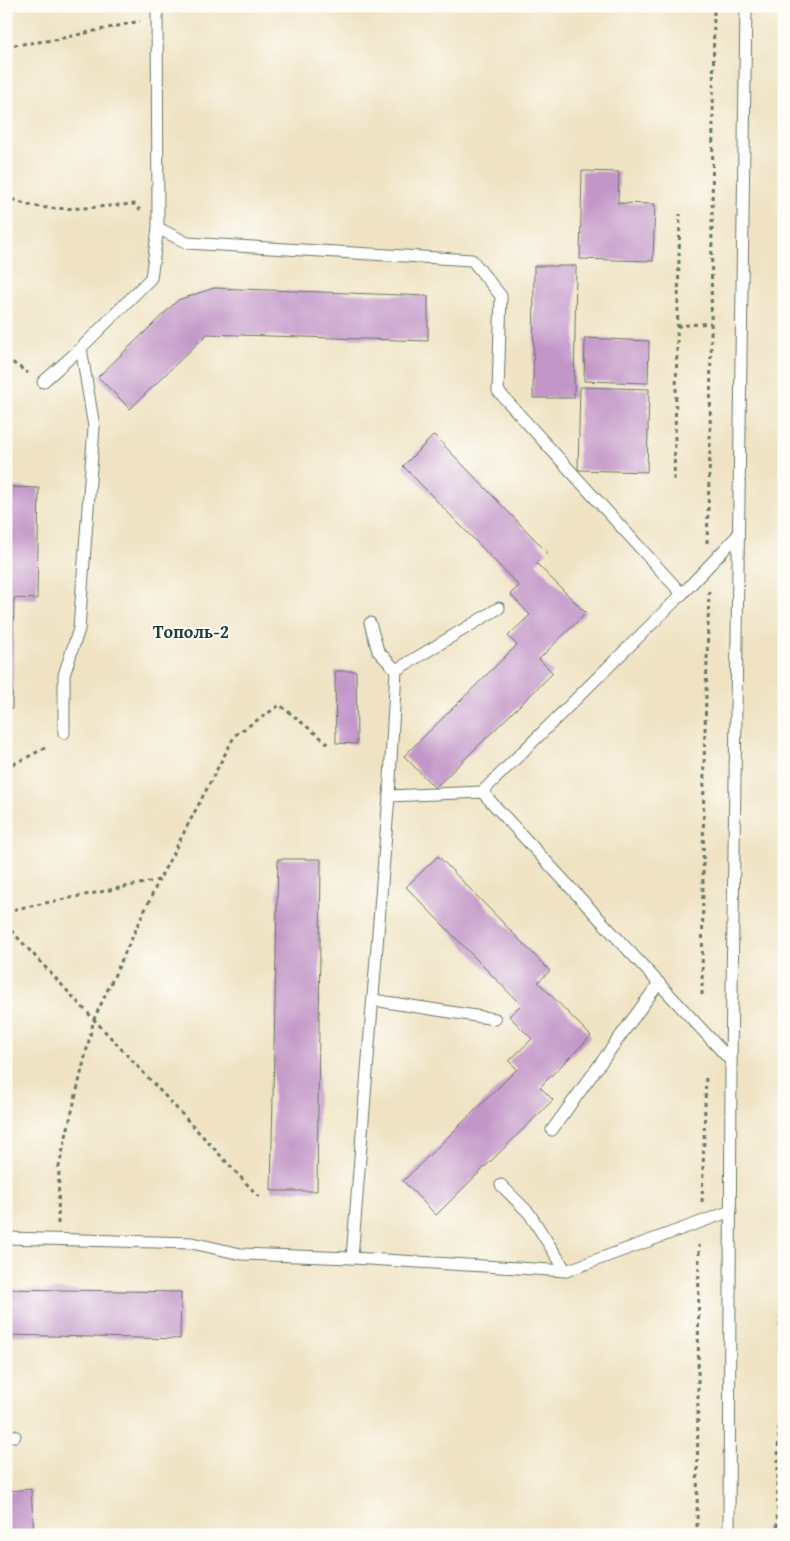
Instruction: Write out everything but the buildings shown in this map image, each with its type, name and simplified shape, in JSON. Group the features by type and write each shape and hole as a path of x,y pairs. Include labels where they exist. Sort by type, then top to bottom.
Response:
{"lane":[{"path":"730,1535 732,1061 746,6"},
{"path":"43,382 81,348 151,278 158,228 157,12"},
{"path":"158,228 187,243 472,260 501,296 498,391 682,594"},
{"path":"64,733 64,675 79,628 94,427 81,348"},
{"path":"389,796 482,792 682,594 738,535"},
{"path":"396,670 499,608"},
{"path":"352,1258 389,796 396,670 378,652 370,623"},
{"path":"482,792 732,1061"},
{"path":"552,1130 659,983"},
{"path":"372,1000 495,1019"},
{"path":"500,1185 529,1213 566,1271"},
{"path":"6,1238 192,1244 240,1254 352,1258 566,1271 731,1211"}],"path":[{"path":"6,46 54,40 157,12 191,6"},
{"path":"706,551 711,323 714,6"},
{"path":"6,196 14,201 52,209 134,204 158,228"},
{"path":"674,480 680,214"},
{"path":"677,326 711,323"},
{"path":"6,358 43,382"},
{"path":"702,995 704,765 709,582"},
{"path":"58,1224 59,1166 94,1019 159,880 235,735 280,705 331,746"},
{"path":"6,768 45,748"},
{"path":"6,911 159,880"},
{"path":"6,925 260,1198"},
{"path":"777,1535 784,992"},
{"path":"702,1202 706,1074"},
{"path":"697,1535 699,1246"}],"district":[{"name":"Тополь-2","path":"191,632"}]}
